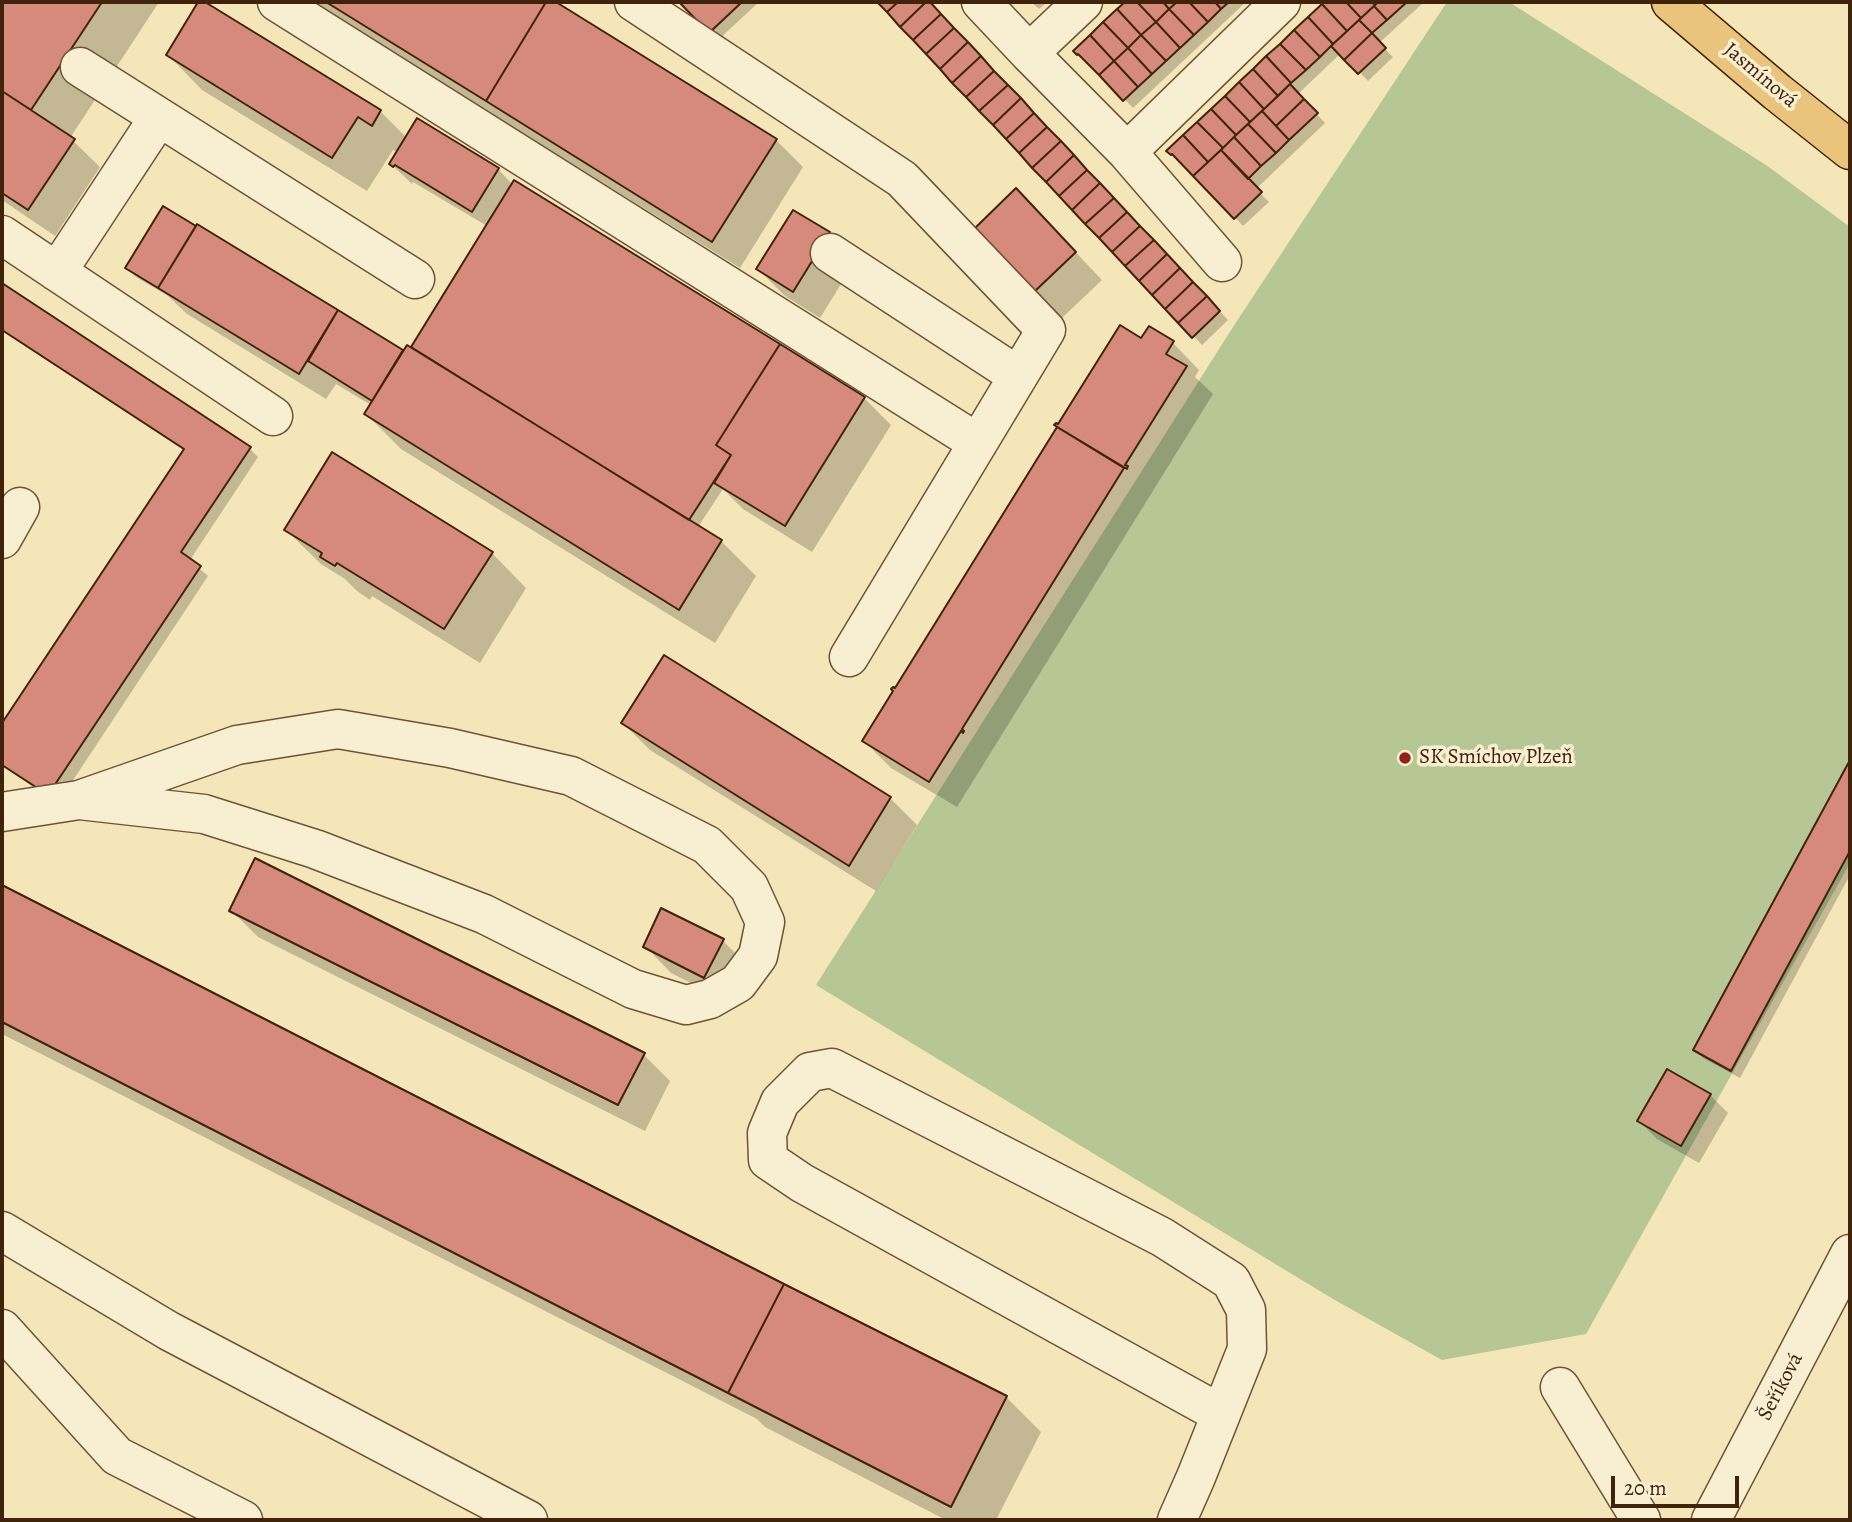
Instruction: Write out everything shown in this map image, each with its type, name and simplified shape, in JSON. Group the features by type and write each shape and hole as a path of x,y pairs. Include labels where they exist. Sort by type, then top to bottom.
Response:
{"main road":[{"name":"Jasmínová","path":"1671,2 1850,150"}],"street":[{"path":"277,2 978,443"},
{"path":"634,2 901,179 1046,330 849,657"},
{"path":"981,2 1126,152 1222,261"},
{"path":"1029,53 1083,2"},
{"path":"1126,152 1281,2"},
{"path":"80,67 415,279"},
{"path":"57,272 159,117"},
{"path":"2,235 273,416"},
{"path":"830,253 1018,376"},
{"path":"2,812 79,800 237,745 338,729 450,748 570,776 707,845 749,887 765,922 758,956 737,983 710,999 687,1005 633,989 484,914 315,849 204,814 79,800"},
{"path":"1177,1520 1196,1477 1247,1349 1246,1310 1231,1281 1162,1237 832,1068 810,1072 780,1102 767,1133 768,1160 802,1183 1221,1414"},
{"path":"2,1231 169,1331 528,1520"},
{"name":"Šeříková","path":"1711,1520 1850,1254"},
{"path":"2,1329 117,1455 243,1520"},
{"path":"1559,1387 1641,1520"}],"green space":[{"name":"SK Smíchov Plzeň","path":"1447,2 1509,2 1766,165 1850,227 1850,863 1586,1334 1442,1360 1333,1299 816,985 1233,327"}],"building":[{"path":"2,2 102,2 31,110 2,91"},
{"path":"198,2 205,2 381,110 372,126 358,117 332,158 166,55"},
{"path":"326,2 546,2 486,101"},
{"path":"546,2 556,2 777,139 712,242 486,101"},
{"path":"679,2 742,2 709,33"},
{"path":"877,2 898,2 887,12"},
{"path":"898,2 926,2 900,27 887,12"},
{"path":"926,2 930,2 941,14 913,40 900,27"},
{"path":"1125,2 1137,2 1156,22 1141,35 1117,9"},
{"path":"1137,2 1163,2 1169,9 1156,22"},
{"path":"1163,2 1177,2 1169,9"},
{"path":"1177,2 1189,2 1208,22 1194,35 1169,9"},
{"path":"1189,2 1215,2 1221,9 1208,22"},
{"path":"1215,2 1229,2 1221,9"},
{"path":"1346,2 1361,18 1347,31 1322,4"},
{"path":"1346,2 1372,2 1375,5 1361,18"},
{"path":"1378,2 1407,2 1387,20 1374,6"},
{"path":"1322,4 1347,31 1333,44 1308,17"},
{"path":"1374,6 1387,20 1372,33 1359,20"},
{"path":"1117,9 1141,35 1128,48 1103,22"},
{"path":"1169,9 1194,35 1180,48 1156,22"},
{"path":"941,14 954,28 926,54 913,40"},
{"path":"1308,17 1333,44 1320,57 1294,30"},
{"path":"1359,20 1372,33 1344,60 1331,46"},
{"path":"1103,22 1128,48 1114,61 1090,35"},
{"path":"1156,22 1180,48 1166,61 1141,35"},
{"path":"954,28 968,42 940,69 926,54"},
{"path":"1294,30 1320,57 1306,70 1280,44"},
{"path":"1372,33 1386,48 1358,74 1344,60"},
{"path":"1090,35 1114,61 1099,75 1073,51"},
{"path":"1141,35 1166,61 1152,74 1128,48"},
{"path":"968,42 981,56 952,83 940,69"},
{"path":"1280,44 1306,70 1291,83 1266,56"},
{"path":"1128,48 1152,74 1138,87 1114,61"},
{"path":"981,56 994,71 966,97 952,83"},
{"path":"1266,56 1291,83 1278,96 1253,69"},
{"path":"1114,61 1138,87 1123,101 1099,75"},
{"path":"1253,69 1278,96 1264,109 1239,82"},
{"path":"994,71 1008,85 979,111 966,97"},
{"path":"1239,82 1264,109 1250,122 1225,96"},
{"path":"1290,84 1304,99 1276,126 1262,111"},
{"path":"1008,85 1021,98 993,125 979,111"},
{"path":"2,91 75,139 28,210 2,193"},
{"path":"1225,96 1250,122 1236,135 1211,109"},
{"path":"1021,98 1034,113 1006,139 993,125"},
{"path":"1304,99 1318,113 1289,140 1276,126"},
{"path":"1211,109 1236,135 1223,148 1197,122"},
{"path":"1262,111 1289,140 1276,153 1248,124"},
{"path":"1034,113 1047,127 1019,153 1006,139"},
{"path":"417,118 499,168 472,212 395,165 393,167 389,164"},
{"path":"1197,122 1223,148 1208,162 1183,135"},
{"path":"1248,124 1276,153 1261,166 1234,137"},
{"path":"1047,127 1061,141 1032,168 1019,153"},
{"path":"1183,135 1208,162 1193,176 1166,151"},
{"path":"1234,137 1261,166 1248,179 1221,150"},
{"path":"1061,141 1074,155 1046,182 1032,168"},
{"path":"1221,150 1262,192 1234,219 1193,176"},
{"path":"1074,155 1087,170 1059,196 1046,182"},
{"path":"1087,170 1100,183 1072,210 1059,196"},
{"path":"514,180 780,344 716,445 731,455 689,520 411,347"},
{"path":"1100,183 1114,198 1085,224 1072,210"},
{"path":"1016,188 1076,252 1034,292 973,230"},
{"path":"1114,198 1127,212 1099,238 1085,224"},
{"path":"163,206 196,226 158,288 125,268"},
{"path":"793,210 830,232 793,292 756,269"},
{"path":"1127,212 1140,226 1112,252 1099,238"},
{"path":"197,224 338,310 299,374 158,288"},
{"path":"1140,226 1154,240 1125,266 1112,252"},
{"path":"1154,240 1167,254 1139,281 1125,266"},
{"path":"1167,254 1180,268 1152,295 1139,281"},
{"path":"1180,268 1193,282 1165,309 1152,295"},
{"path":"1193,282 1207,296 1178,323 1165,309"},
{"path":"2,283 251,447 181,552 201,566 48,795 2,765 2,723 184,449 2,330"},
{"path":"1207,296 1220,311 1192,338 1178,323"},
{"path":"338,310 403,350 372,401 308,361"},
{"path":"1120,325 1141,338 1149,326 1174,341 1166,354 1187,366 1125,465 1128,466 1127,469 1054,425 1058,424"},
{"path":"780,344 865,397 785,526 714,483 731,455 716,445"},
{"path":"407,345 722,540 679,610 364,414"},
{"path":"1057,427 1124,468 962,729 963,733 961,731 929,782 862,741 893,691 891,689 895,688"},
{"path":"332,452 493,552 444,629 337,563 335,566 320,557 322,553 284,530"},
{"path":"664,655 891,797 849,866 621,723"},
{"path":"1850,760 1850,851 1731,1071 1693,1050"},
{"path":"255,858 645,1053 618,1105 229,911"},
{"path":"2,885 784,1284 728,1393 2,1022"},
{"path":"661,908 724,939 704,978 643,947"},
{"path":"1667,1069 1711,1094 1681,1146 1637,1121"},
{"path":"784,1284 1007,1396 951,1507 728,1393"}],"place":[{"name":"SK Smíchov Plzeň","path":"1405,758"}]}
